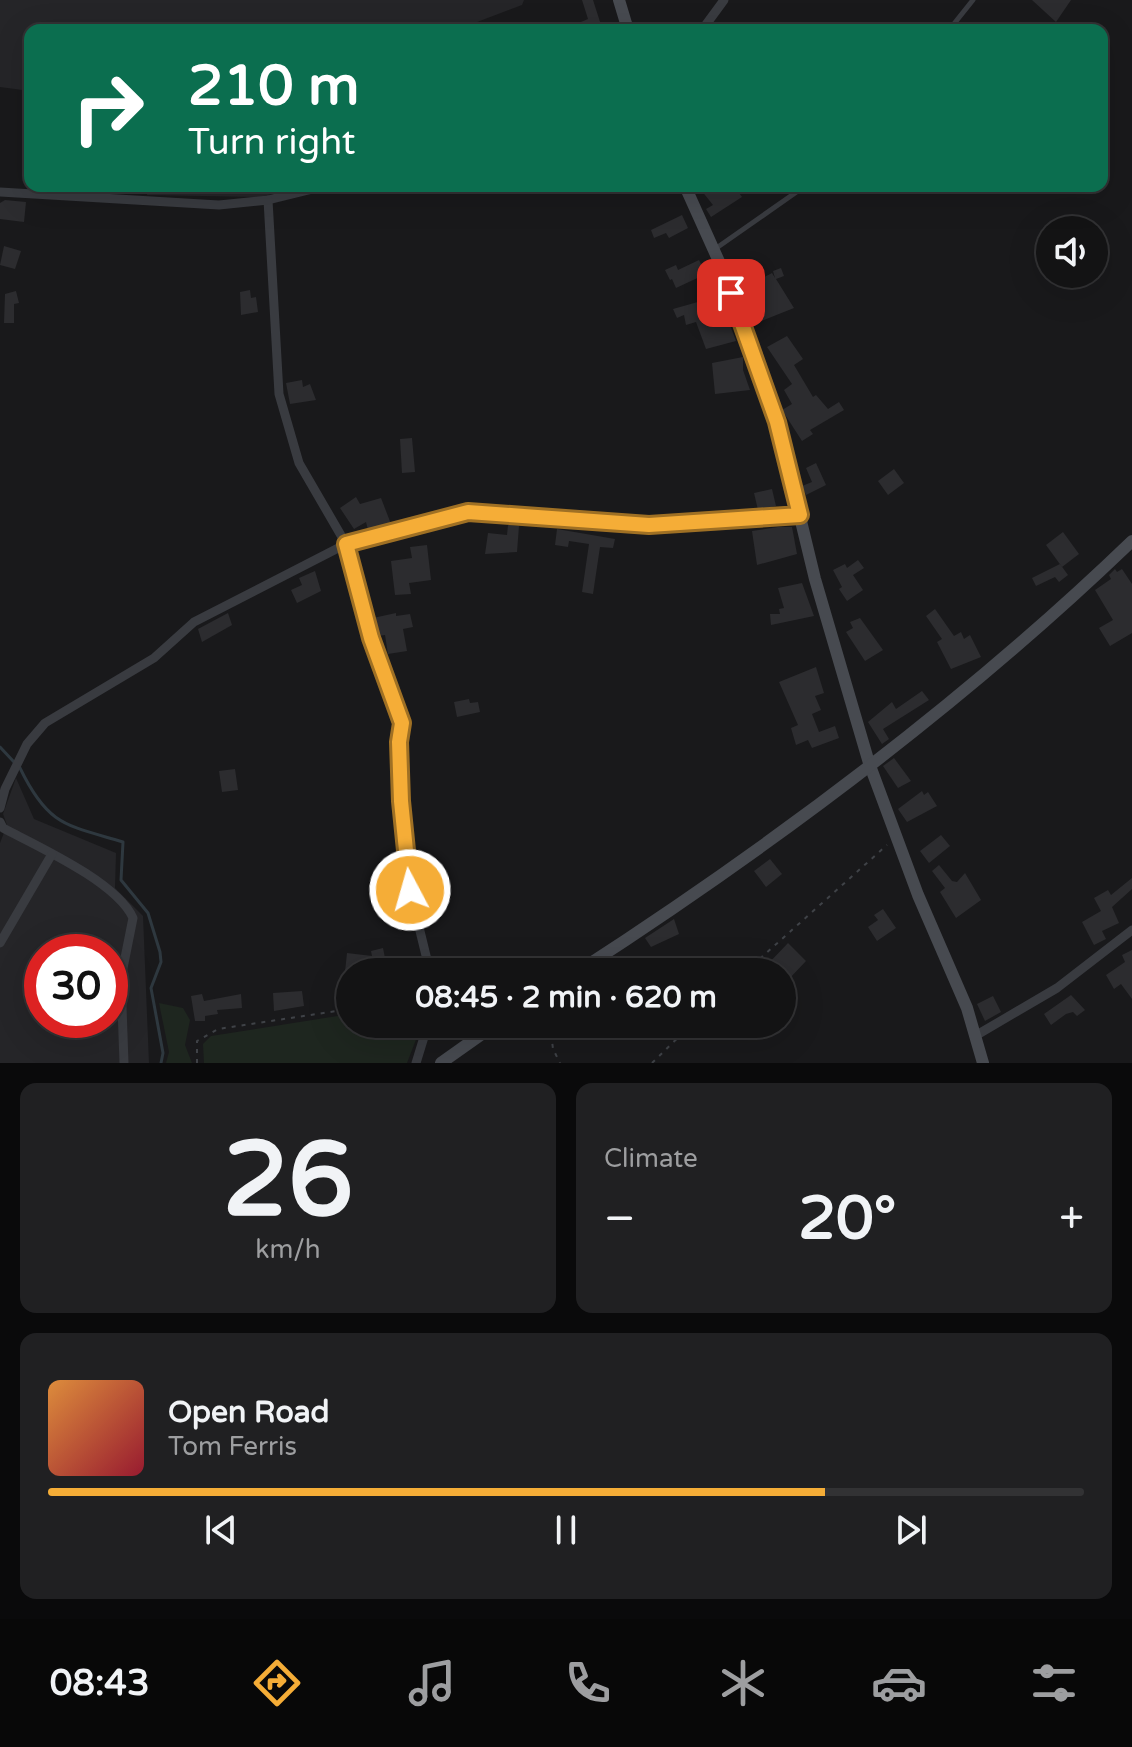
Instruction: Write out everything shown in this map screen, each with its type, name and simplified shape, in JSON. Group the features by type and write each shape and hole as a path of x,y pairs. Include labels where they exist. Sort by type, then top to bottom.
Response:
{"street":[{"path":"619,0 626,24"},
{"path":"706,24 724,0"},
{"path":"0,192 219,205 268,200 301,192"},
{"path":"688,192 714,249 777,422 815,579 869,763 983,1063"},
{"path":"268,200 279,394 299,463 346,544 371,638 402,723 399,742 401,801 410,890 427,958"},
{"path":"0,808 5,789 27,744 45,723 154,658 194,622 346,544 468,512 649,525 800,515"},
{"path":"599,958 680,906 948,703 1132,541"},
{"path":"1,827 52,854 106,889 129,909 133,918 121,978 124,1063"},
{"path":"0,943 52,854"},
{"path":"975,1036 1057,988 1132,930"},
{"path":"416,1063 424,1038"},
{"path":"441,1063 476,1038"}],"lane":[{"path":"954,24 973,0"},
{"path":"714,249 796,192"}],"path":[{"path":"760,958 880,849 898,838"},
{"path":"197,1063 197,1041 218,1029 336,1011"},
{"path":"552,1038 560,1063"},
{"path":"652,1063 678,1038"}],"shaded area":[{"path":"0,0 524,0 522,5 472,24 24,24 24,90 0,87"},
{"path":"147,192 281,192 259,197 147,195"},
{"path":"16,778 34,819 116,853 115,888 143,916 149,1063 0,1063 0,843 7,825 3,814"},
{"path":"159,1003 183,1008 190,1020 185,1045 192,1063 166,1063 169,1052"},
{"path":"336,1016 336,1038 417,1038 407,1063 204,1063 203,1044 211,1036"}],"building":[{"path":"582,0 593,0 601,24 576,24 588,19"},
{"path":"1032,0 1071,0 1056,22"},
{"path":"703,192 738,192 742,197 711,217 706,209 713,205"},
{"path":"5,200 26,202 24,222 0,219 0,203"},
{"path":"682,215 688,228 669,238 666,233 654,238 651,230"},
{"path":"4,246 21,251 15,269 0,265"},
{"path":"699,260 706,274 676,288 665,270 676,265 678,270"},
{"path":"781,268 784,276 776,279 794,308 759,322 755,313 760,310 751,284 772,273 775,278 773,271"},
{"path":"250,290 251,298 256,297 258,312 241,315 240,292"},
{"path":"16,291 19,303 14,304 14,323 4,323 5,294"},
{"path":"719,296 736,341 706,349 696,322 686,325 684,315 677,318 673,309"},
{"path":"787,336 803,359 794,365 813,397 816,395 828,409 839,402 844,410 810,430 813,434 802,441 782,410 792,404 784,390 792,384 767,347"},
{"path":"743,357 743,370 750,390 715,394 712,363"},
{"path":"302,380 303,387 310,384 316,400 290,404 286,383"},
{"path":"412,438 415,472 402,473 400,439"},
{"path":"816,463 826,485 806,495 802,486 812,482 806,468"},
{"path":"894,469 904,483 888,495 878,481"},
{"path":"772,489 776,506 758,510 754,493"},
{"path":"356,497 360,504 381,498 391,524 368,530 366,522 354,529 340,508"},
{"path":"508,525 519,526 517,552 485,554 488,533 507,535"},
{"path":"792,527 797,554 757,565 752,531"},
{"path":"557,529 615,539 613,548 600,547 593,594 582,592 589,544 569,541 568,547 555,545"},
{"path":"1063,532 1079,554 1062,567 1046,545"},
{"path":"427,545 431,580 409,583 411,594 395,595 391,561 412,558 410,547"},
{"path":"858,560 864,568 853,575 863,590 847,601 833,570 845,564 847,568"},
{"path":"1060,564 1068,575 1059,582 1055,577 1036,586 1032,578"},
{"path":"1115,569 1117,572 1122,569 1132,584 1132,633 1110,646 1099,628 1113,620 1095,590 1111,579 1109,575"},
{"path":"315,571 321,591 297,603 291,590 302,585 299,578"},
{"path":"802,583 814,616 771,625 770,614 780,614 779,609 784,608 778,588"},
{"path":"935,609 954,636 961,632 964,639 970,635 981,657 951,669 937,642 942,639 926,616"},
{"path":"228,613 232,625 202,642 198,629"},
{"path":"396,613 396,616 410,614 413,627 403,629 407,651 388,654 385,635 378,636 373,618"},
{"path":"860,618 883,650 865,661 846,632 853,628 850,622"},
{"path":"816,667 824,693 815,696 821,710 812,714 819,732 835,726 839,738 812,748 808,740 796,745 791,728 798,725 779,682"},
{"path":"922,691 929,700 883,729 889,739 882,744 868,722 892,702 896,709"},
{"path":"469,699 470,703 478,702 480,712 457,717 454,702"},
{"path":"894,758 911,781 898,788 883,766"},
{"path":"235,769 238,790 222,792 219,771"},
{"path":"922,791 924,795 928,792 937,806 907,822 898,809"},
{"path":"941,835 950,846 929,863 920,851"},
{"path":"770,859 782,874 766,887 754,871"},
{"path":"939,865 952,881 957,882 965,873 981,900 956,918 940,892 945,888 932,871"},
{"path":"1132,878 1132,889 1112,907 1119,923 1102,931 1106,939 1094,945 1082,922 1101,911 1094,898 1108,890 1111,895"},
{"path":"883,909 896,928 877,941 868,927 878,920 874,915"},
{"path":"674,919 679,934 651,947 645,938"},
{"path":"788,943 806,961 796,972 796,958 774,958"},
{"path":"383,948 385,958 346,958 347,953 372,956 371,951"},
{"path":"1132,950 1132,999 1121,984 1114,989 1106,975 1125,962 1122,955"},
{"path":"302,991 304,1006 274,1011 273,993"},
{"path":"202,994 204,1001 241,994 242,1008 217,1010 218,1014 205,1016 205,1021 195,1021 191,996"},
{"path":"1071,995 1085,1010 1077,1016 1073,1012 1066,1014 1051,1025 1044,1014"},
{"path":"993,996 1001,1012 985,1021 977,1004"}],"waterway":[{"path":"0,747 14,762"},
{"path":"20,768 40,802 61,820 123,842 121,880 148,913 160,952 161,962 151,988 163,1053 161,1063"}],"route":[{"path":"410,890 401,801 399,742 402,723 371,638 346,544 468,512 649,525 800,515 777,422 731,293"}]}
